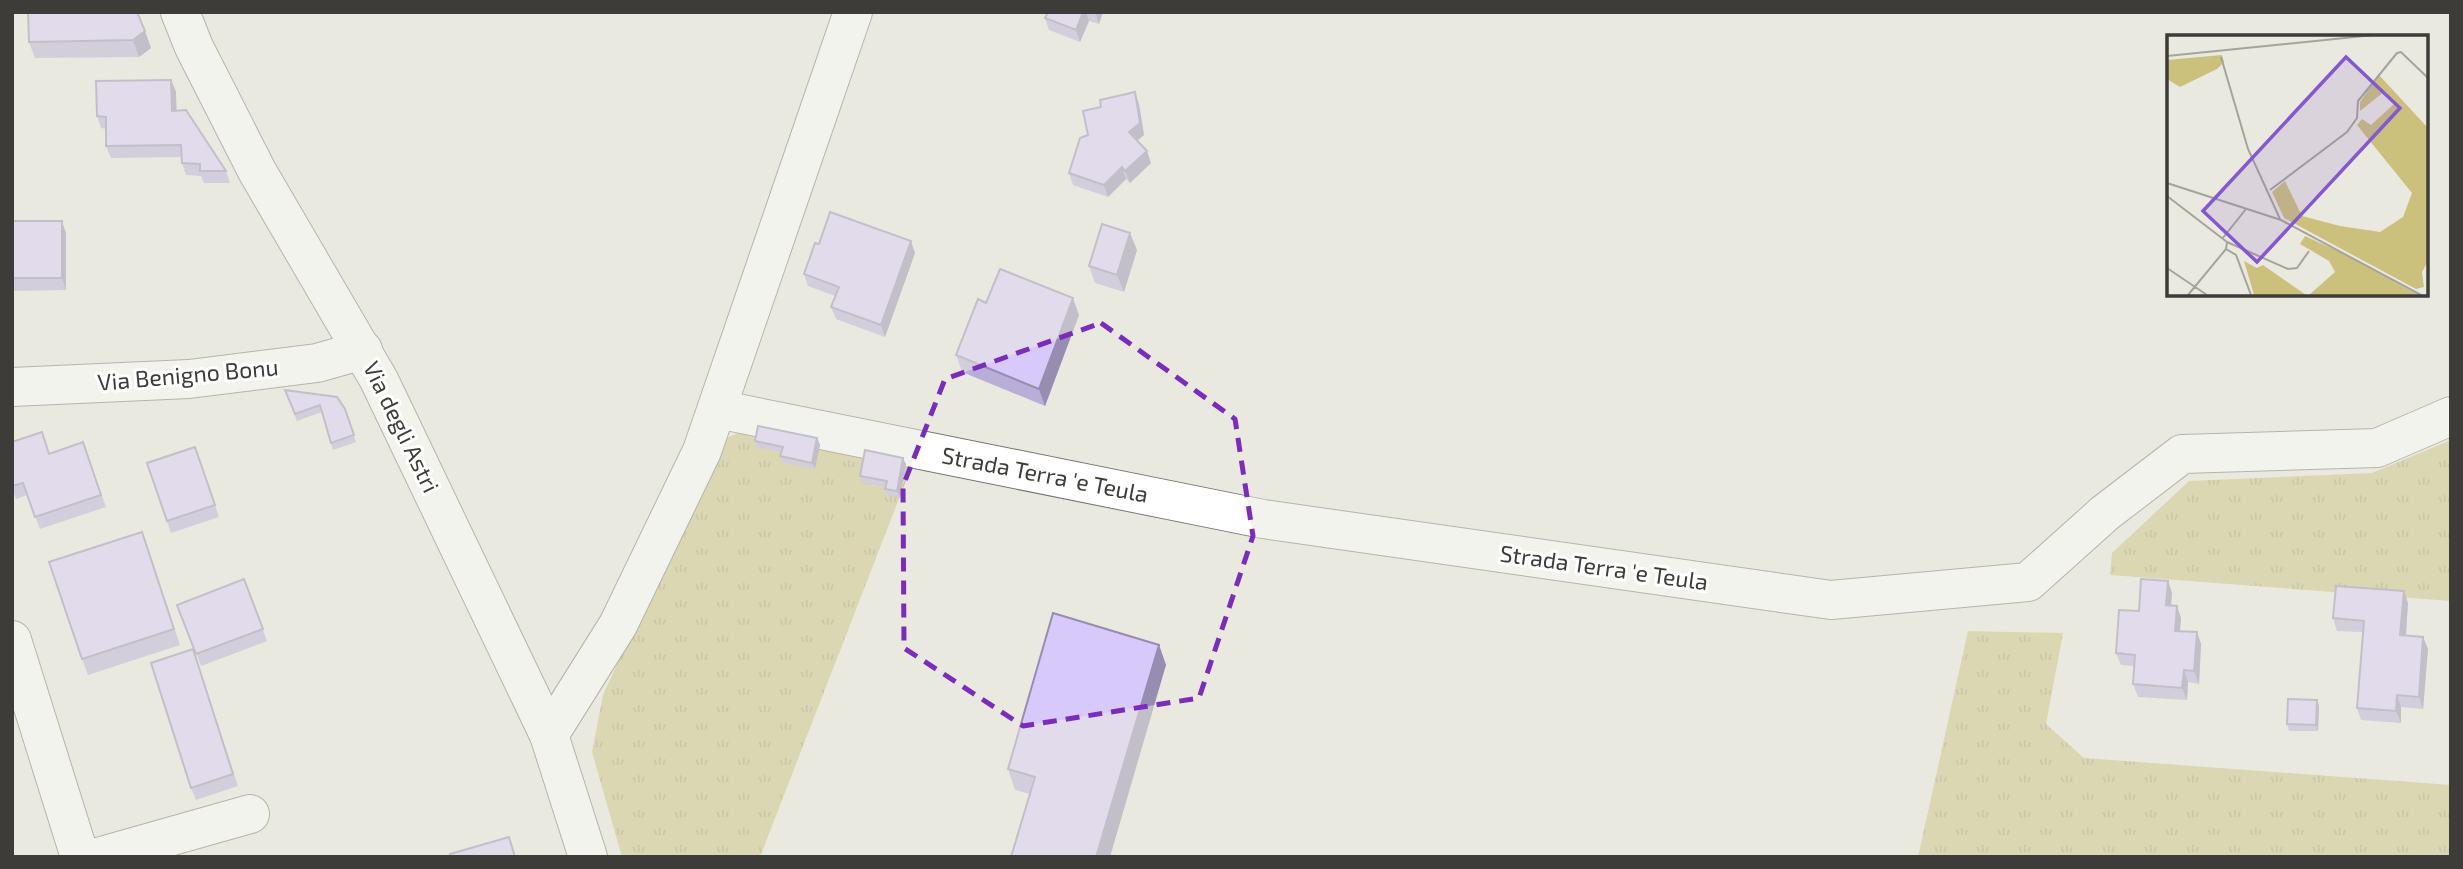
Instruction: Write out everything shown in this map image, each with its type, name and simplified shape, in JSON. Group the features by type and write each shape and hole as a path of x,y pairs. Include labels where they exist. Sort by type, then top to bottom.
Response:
{"street":[{"name":"Via degli Astri","path":"180,12 194,47 257,171 385,392 549,735 587,857"},
{"path":"549,735 618,625 702,452 853,12"},
{"name":"Via Benigno Bonu","path":"12,387 189,379 317,363 363,350"},
{"name":"Strada Terra 'e Teula","path":"717,409 1263,519 1831,600 2028,582 2105,513 2182,454 2377,448 2451,416"},
{"path":"12,640 80,857"},
{"path":"98,857 250,814"}],"highlighted area":[{"path":"1101,323 1235,419 1253,536 1199,698 1023,726 904,648 903,486 945,379"}],"green space":[{"path":"744,430 914,460 760,857 622,857 592,752 603,695 720,441"},
{"path":"2451,440 2451,601 2110,575 2112,553 2189,481 2372,473"},
{"path":"1968,631 2063,633 2046,724 2084,758 2451,785 2451,857 1918,857"}],"building":[{"path":"28,12 137,12 145,31 133,40 29,42"},
{"path":"1048,12 1083,12 1076,30 1045,18"},
{"path":"171,80 172,111 186,110 226,171 200,171 200,164 182,163 181,145 106,146 106,117 97,116 96,81"},
{"path":"1135,92 1140,123 1129,132 1147,151 1125,171 1122,167 1104,185 1069,173 1080,138 1088,135 1083,111 1101,107 1100,100"},
{"path":"830,212 911,241 881,325 831,307 839,287 804,274 815,243 819,244"},
{"path":"12,221 62,221 62,278 12,278"},
{"path":"1102,224 1130,233 1117,275 1089,266"},
{"path":"1000,269 1073,298 1039,389 956,355 978,299 986,303"},
{"path":"285,390 337,397 345,409 354,435 331,443 320,405 295,414"},
{"path":"758,426 817,438 812,463 780,456 783,447 755,441"},
{"path":"42,432 49,454 83,442 101,495 35,517 23,483 12,486 12,442"},
{"path":"195,447 215,505 167,521 147,463"},
{"path":"865,450 903,458 897,491 885,489 887,481 860,476"},
{"path":"142,532 174,629 82,659 49,562"},
{"path":"244,579 263,629 196,654 177,605"},
{"path":"2141,579 2168,581 2166,605 2177,606 2175,631 2197,632 2194,671 2184,670 2182,688 2133,684 2135,655 2116,653 2119,610 2139,611"},
{"path":"2336,586 2404,591 2400,635 2423,637 2419,697 2397,695 2396,711 2357,708 2364,621 2333,618"},
{"path":"1053,613 1159,645 1096,857 1011,857 1035,777 1008,769"},
{"path":"193,649 233,774 191,788 151,663"},
{"path":"2288,699 2317,700 2316,725 2287,724"},
{"path":"509,837 515,857 450,857 450,854"}]}
